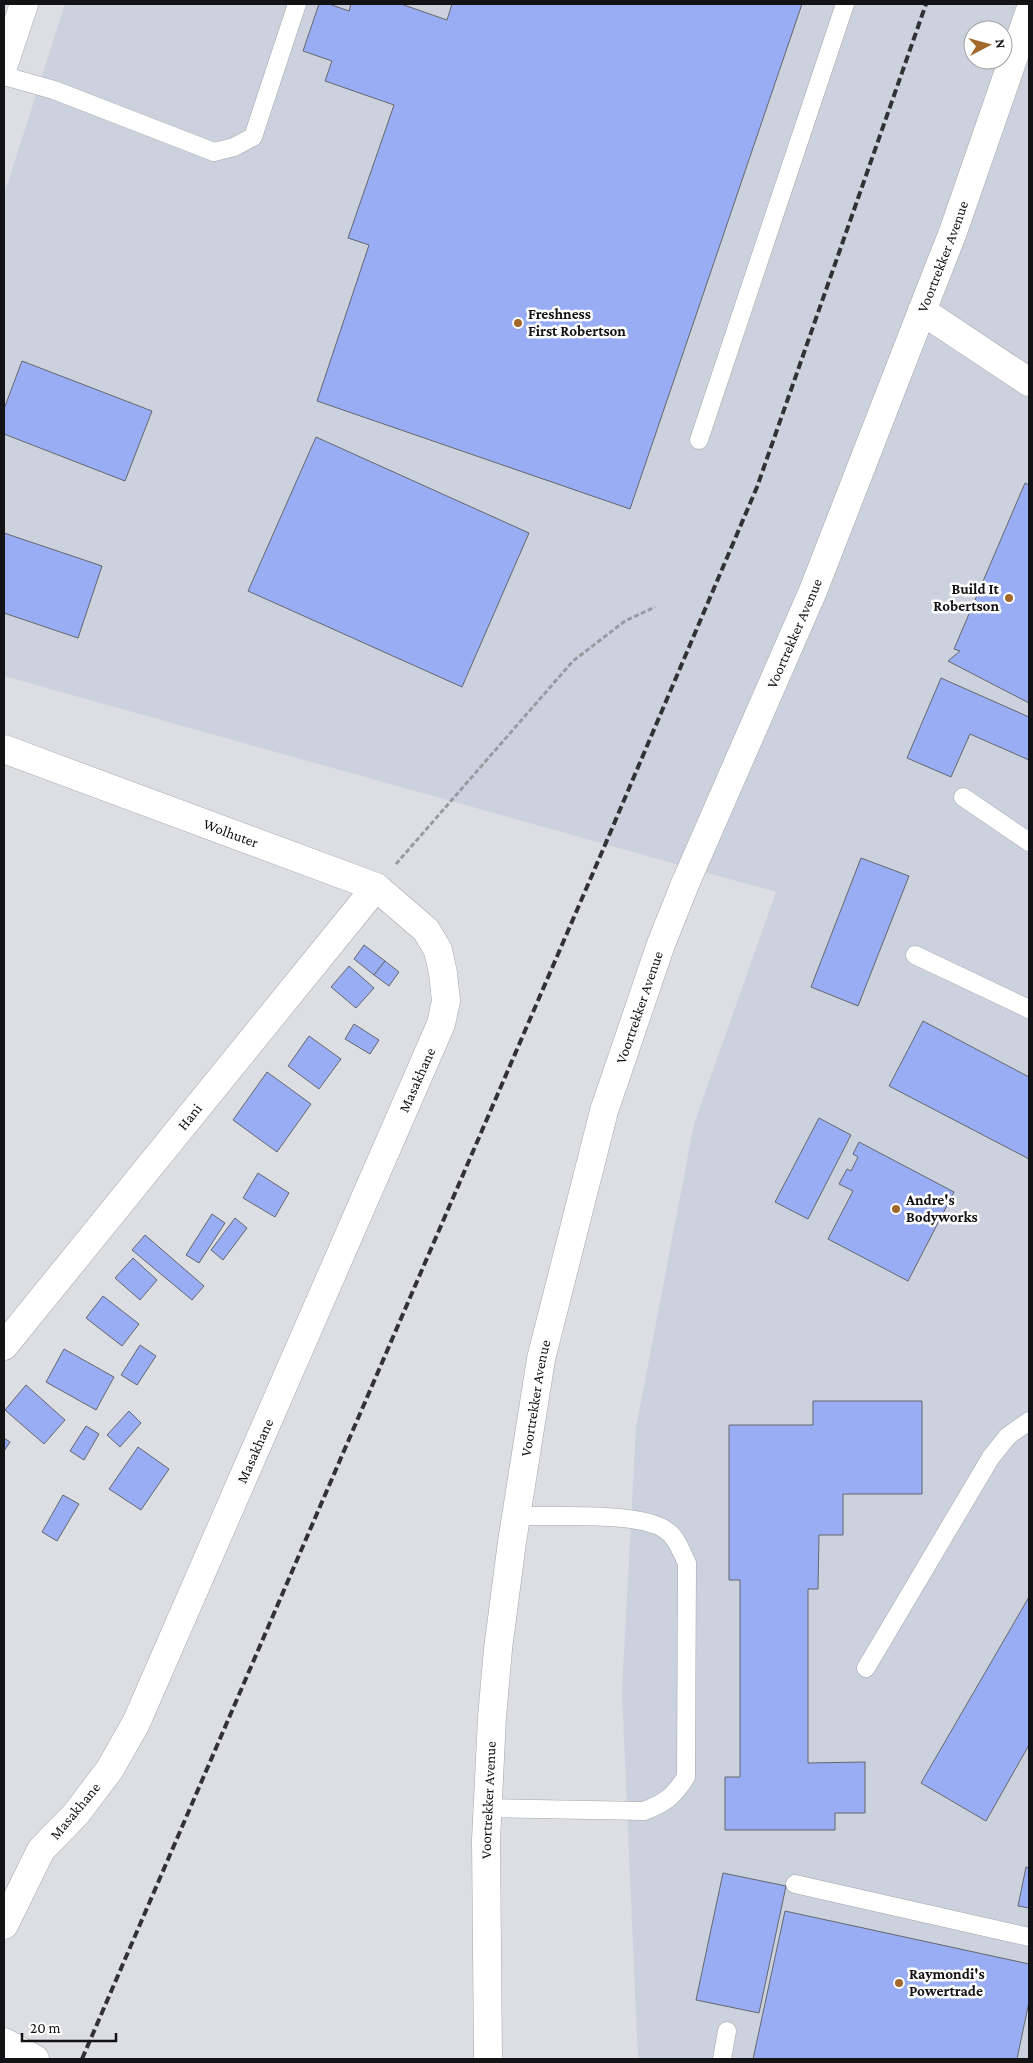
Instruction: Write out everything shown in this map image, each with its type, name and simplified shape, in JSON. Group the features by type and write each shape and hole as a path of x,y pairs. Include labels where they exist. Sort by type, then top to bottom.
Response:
{"street":[{"path":"4,64 24,4"},
{"name":"Voortrekker Avenue","path":"488,2059 486,1970 488,1808 492,1717 498,1649 539,1368 604,1111 661,944 685,884 813,591 953,232 1029,13"},
{"path":"922,311 1029,382"},
{"name":"Wolhuter","path":"4,749 376,887 426,930 438,950"},
{"name":"Hani","path":"4,1346 376,887"},
{"name":"Masakhane","path":"4,1925 41,1850 76,1814 110,1769 136,1723 441,1024 446,1001 438,950"},
{"path":"4,2042 35,2059"}],"lane":[{"path":"4,76 54,90 214,152 234,147 253,137 297,4"},
{"path":"699,440 846,4"},
{"path":"963,797 1029,842"},
{"path":"915,955 1029,1009"},
{"path":"866,1668 990,1457 1008,1436 1029,1421"},
{"path":"488,1808 644,1811 663,1803 677,1791 686,1777 687,1563 676,1540 666,1530 643,1521 614,1518 516,1516"},
{"path":"795,1884 1029,1937"},
{"path":"722,2059 727,2031"}],"path":[{"path":"376,887 573,661 625,621 655,607"}],"shaded area":[{"path":"65,4 1029,4 1029,2059 638,2059 622,1692 636,1428 694,1124 776,892 4,676 4,195"}],"building":[{"name":"Freshness First Robertson","path":"319,4 329,4 349,11 351,4 401,4 447,20 452,4 802,4 630,509 317,401 369,245 348,238 394,105 325,81 332,61 303,51"},
{"path":"22,361 152,411 125,481 4,434 4,409"},
{"path":"316,437 529,533 462,687 248,591"},
{"path":"1025,483 1029,485 1029,703 948,661 960,651 954,649"},
{"path":"4,533 102,566 78,638 4,613"},
{"path":"941,678 1029,717 1029,760 970,734 951,777 907,758"},
{"path":"861,858 909,876 858,1006 811,987"},
{"path":"364,945 385,961 374,975 354,959"},
{"path":"385,961 399,972 389,986 374,975"},
{"path":"349,966 374,988 356,1008 331,987"},
{"path":"923,1021 1029,1077 1029,1159 889,1086"},
{"path":"354,1024 379,1040 370,1054 345,1039"},
{"path":"309,1036 341,1059 319,1089 288,1066"},
{"path":"267,1072 311,1104 277,1152 233,1120"},
{"path":"819,1118 851,1135 808,1219 775,1202"},
{"path":"859,1142 954,1192 908,1281 828,1239 853,1191 839,1184 847,1169 851,1171 858,1157 853,1154"},
{"path":"258,1173 289,1193 275,1217 243,1198"},
{"path":"212,1214 225,1223 199,1263 186,1255"},
{"path":"235,1218 247,1228 223,1260 211,1250"},
{"path":"145,1235 204,1286 192,1300 132,1250"},
{"path":"133,1258 157,1280 140,1300 115,1278"},
{"path":"103,1296 139,1324 122,1346 86,1318"},
{"path":"140,1345 156,1356 137,1385 121,1375"},
{"path":"64,1349 114,1377 96,1410 46,1382"},
{"path":"26,1385 65,1420 44,1444 5,1410"},
{"path":"813,1401 922,1401 922,1494 843,1494 843,1535 819,1535 818,1589 808,1589 808,1763 865,1762 865,1813 835,1813 835,1830 725,1830 725,1777 740,1777 740,1580 729,1580 729,1425 813,1425"},
{"path":"129,1411 141,1423 120,1447 107,1435"},
{"path":"86,1426 99,1434 84,1460 70,1451"},
{"path":"4,1438 10,1442 4,1451"},
{"path":"138,1447 169,1469 141,1510 109,1489"},
{"path":"63,1495 79,1504 57,1541 42,1532"},
{"path":"1029,1597 1029,1745 986,1821 921,1783"},
{"path":"1026,1867 1029,1868 1029,1908 1018,1906"},
{"path":"723,1873 786,1886 759,2013 696,2000"},
{"name":"Raymondi's Powertrade","path":"785,1911 1029,1964 1029,2002 1017,2059 753,2059"}],"railway":[{"path":"82,2059 602,852 757,487 926,4"}],"place":[{"name":"Freshness First Robertson","path":"518,323"},
{"name":"Build It Robertson","path":"1009,598"},
{"name":"Andre's Bodyworks","path":"896,1209"},
{"name":"Raymondi's Powertrade","path":"899,1983"}]}
